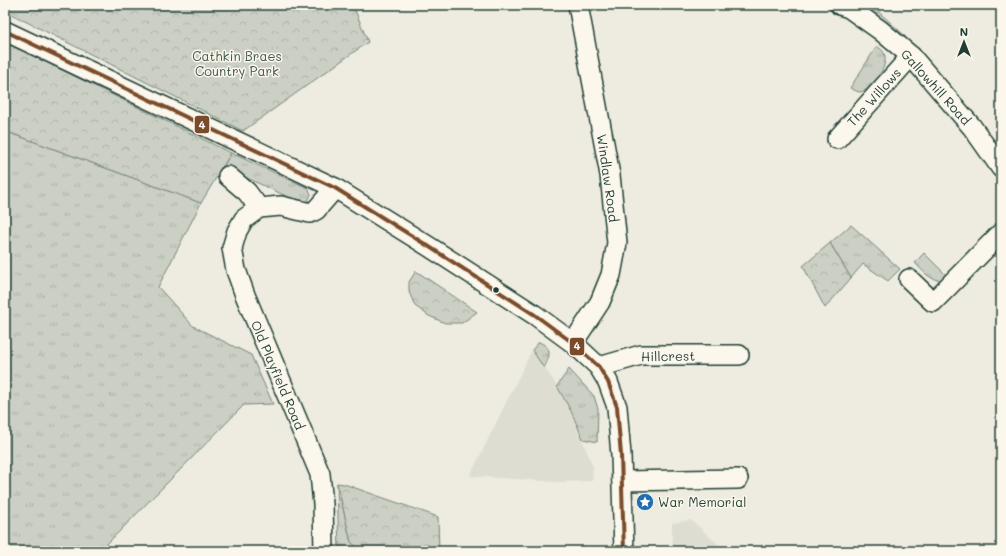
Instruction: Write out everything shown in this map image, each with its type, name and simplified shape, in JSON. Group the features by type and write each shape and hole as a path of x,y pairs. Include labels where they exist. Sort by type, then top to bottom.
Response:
{"street":[{"name":"Windlaw Road","path":"572,343 600,302 611,275 617,244 610,175 578,5"},
{"name":"Gallowhill Road","path":"840,5 849,8 880,30 911,56 972,127 1001,168"},
{"path":"5,31 335,188 535,315 572,343 599,367 608,382 617,407 622,481 624,551"},
{"name":"The Willows","path":"837,139 911,56"},
{"path":"228,176 247,192 259,208 281,206 310,213 316,210 335,188"},
{"name":"Old Playfield Road","path":"259,208 244,219 237,231 232,248 236,270 253,316 320,474 324,551"},
{"path":"910,279 933,302 1001,233"},
{"name":"Hillcrest","path":"599,367 641,355 740,355"},
{"path":"622,481 738,479"}],"shaded area":[{"path":"532,350 557,386 571,411 593,467 592,481 557,482 470,476"},
{"path":"691,520 726,551 672,551 672,523"}],"green space":[{"name":"Cathkin Braes Country Park","path":"5,5 353,5 368,42 243,131 5,11"},
{"path":"857,5 872,6 903,34 913,47"},
{"path":"5,42 231,153 201,203 5,131"},
{"path":"877,46 882,50 885,58 879,77 864,91 859,92 850,88"},
{"path":"5,131 201,203 158,287 193,326 251,355 273,404 244,405 100,551 5,551"},
{"path":"231,153 308,188 311,194 308,201 301,203 223,167"},
{"path":"851,225 900,269 888,281 863,264 851,278 830,243"},
{"path":"830,243 851,278 825,308 803,266"},
{"path":"924,253 946,275 942,280 930,277 915,263"},
{"path":"416,271 477,312 462,323 445,323 429,316 415,306 409,292 409,282"},
{"path":"539,342 547,347 549,353 548,360 544,368 532,350"},
{"path":"569,369 594,396 598,409 597,442 583,439 571,411 557,386"},
{"path":"337,483 351,542 361,551 339,551"},
{"path":"337,483 344,484 438,517 439,551 361,551 351,542"}],"transit line":[{"name":"4","path":"5,31 335,188 535,315 573,343 599,367 608,382 617,407 621,455 624,551"}],"place":[{"name":"War Memorial","path":"645,502"}]}
